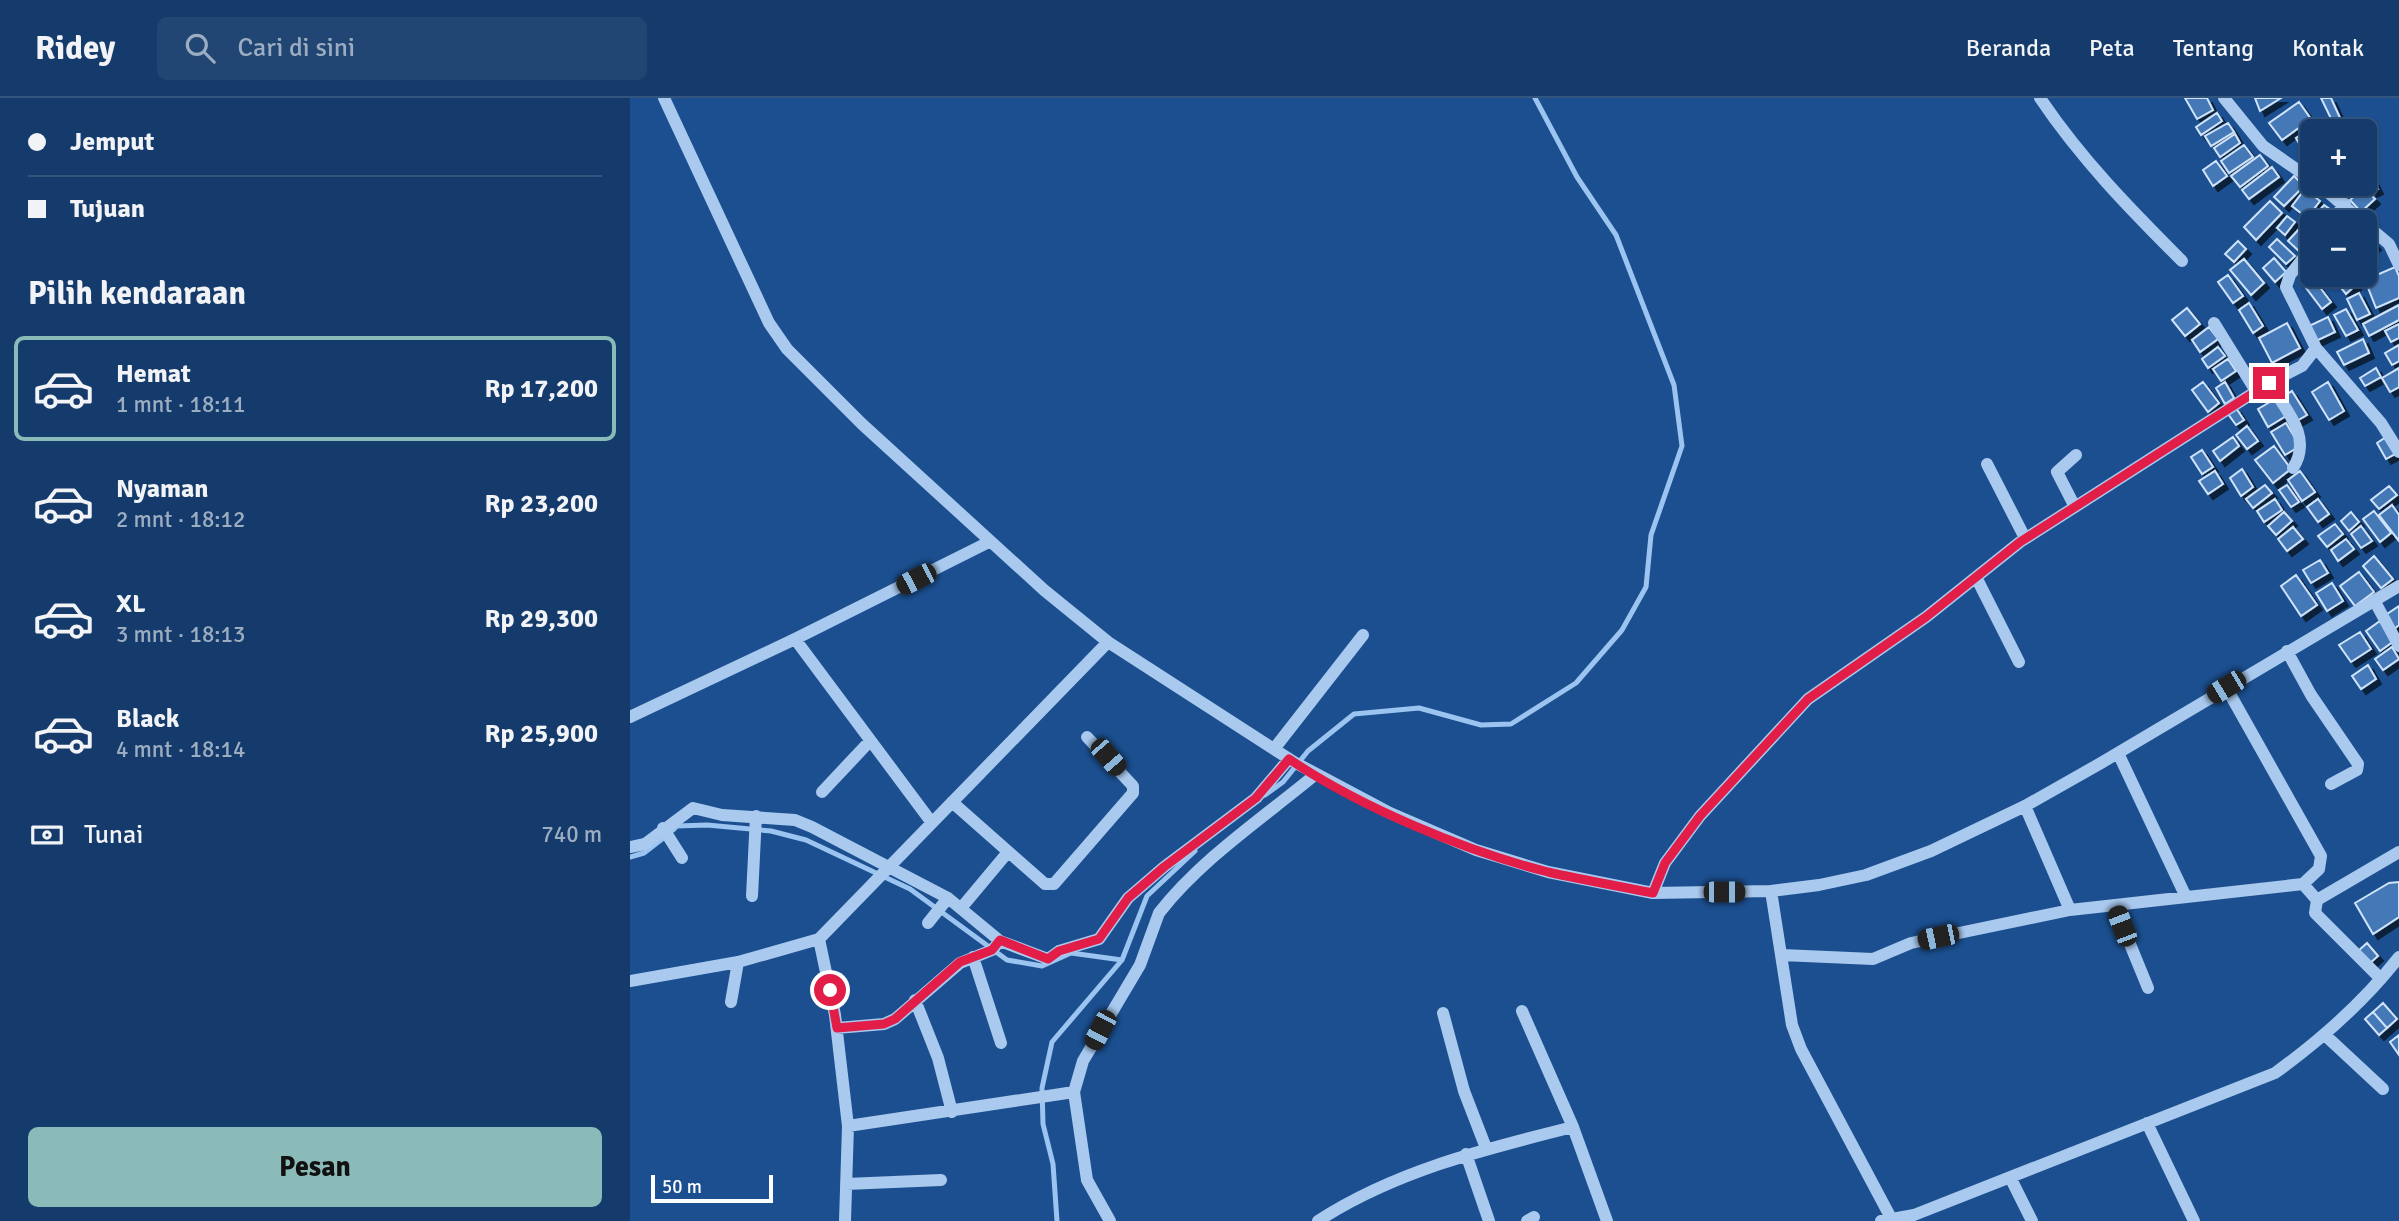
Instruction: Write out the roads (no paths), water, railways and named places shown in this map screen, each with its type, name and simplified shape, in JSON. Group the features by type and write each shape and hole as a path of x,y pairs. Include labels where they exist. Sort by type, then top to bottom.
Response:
{"street":[{"path":"664,98 769,323 787,349 989,542 1108,642 1295,762 1391,814 1476,850 1548,872 1653,893 1771,891 1866,874 1931,851 2025,806 2399,586"},
{"path":"2040,98 2087,162 2182,261"},
{"path":"2224,98 2263,146 2300,172"},
{"path":"2334,196 2394,242 2399,265"},
{"path":"2340,210 2345,204"},
{"path":"2300,262 2290,275 2286,287 2316,348 2381,423 2399,452"},
{"path":"2214,323 2256,391"},
{"path":"1653,893 1665,863 1700,816 1808,699 1926,617 2025,538 2256,391 2302,366 2316,348"},
{"path":"2269,383 2298,429 2302,443 2301,456 2293,468"},
{"path":"2075,507 2057,472 2076,455"},
{"path":"1987,464 2025,538"},
{"path":"630,717 795,639 989,542"},
{"path":"1976,577 2019,662"},
{"path":"2374,600 2399,646"},
{"path":"1274,749 1363,635"},
{"path":"795,639 869,742 932,823"},
{"path":"630,981 738,962 819,939 1108,642"},
{"path":"2287,651 2311,695 2359,766 2331,785"},
{"path":"1782,955 1872,959 1911,943 2070,910 2303,884 2319,869 2321,856 2226,687"},
{"path":"952,802 1045,884 1054,884 1129,799 1133,786 1087,737"},
{"path":"822,792 869,742"},
{"path":"2118,753 2186,897"},
{"path":"962,906 997,945 1048,959 1059,951 1099,939 1128,898 1164,867 1256,798 1295,762"},
{"path":"1110,1221 1087,1180 1074,1092 1083,1061 1140,965 1159,913 1208,864 1316,774"},
{"path":"2025,806 2070,910"},
{"path":"630,848 645,844 666,832 693,808 756,825 795,820 886,868 939,909 962,906 1008,852"},
{"path":"752,896 756,825"},
{"path":"666,832 682,858"},
{"path":"2317,900 2399,852"},
{"path":"2303,884 2317,900 2315,913 2381,979"},
{"path":"1771,891 1792,1025 1801,1049 1886,1219 1915,1218 2010,1177 2275,1073 2326,1035 2399,957"},
{"path":"2114,905 2148,988"},
{"path":"819,939 837,1028 848,1126 845,1221"},
{"path":"837,1028 884,1024 895,1019 960,962 997,945"},
{"path":"973,957 1001,1043"},
{"path":"731,1002 738,962"},
{"path":"915,1000 936,1052 952,1112"},
{"path":"1522,1011 1573,1127 1607,1221"},
{"path":"1443,1013 1464,1090 1486,1148"},
{"path":"2326,1035 2383,1089"},
{"path":"848,1126 1074,1092"},
{"path":"2147,1123 2193,1221"},
{"path":"1325,1219 1376,1189 1466,1154 1573,1127"},
{"path":"1466,1154 1489,1221"},
{"path":"2010,1177 2032,1221"},
{"path":"846,1184 941,1180"}],"waterway":[{"path":"1265,795 1283,782 1308,751 1354,714 1419,708 1481,725 1511,724 1576,683 1622,630 1646,587 1651,535 1682,446 1674,385 1616,235 1577,177 1535,98"},
{"path":"673,830 677,826 707,825 771,831 806,840 910,889 1007,960 1042,966 1071,953 1122,960"},
{"path":"630,857 644,853 666,836"},
{"path":"1057,1221 1053,1164 1043,1124 1042,1088 1052,1042 1122,960 1147,896 1195,851"}]}
